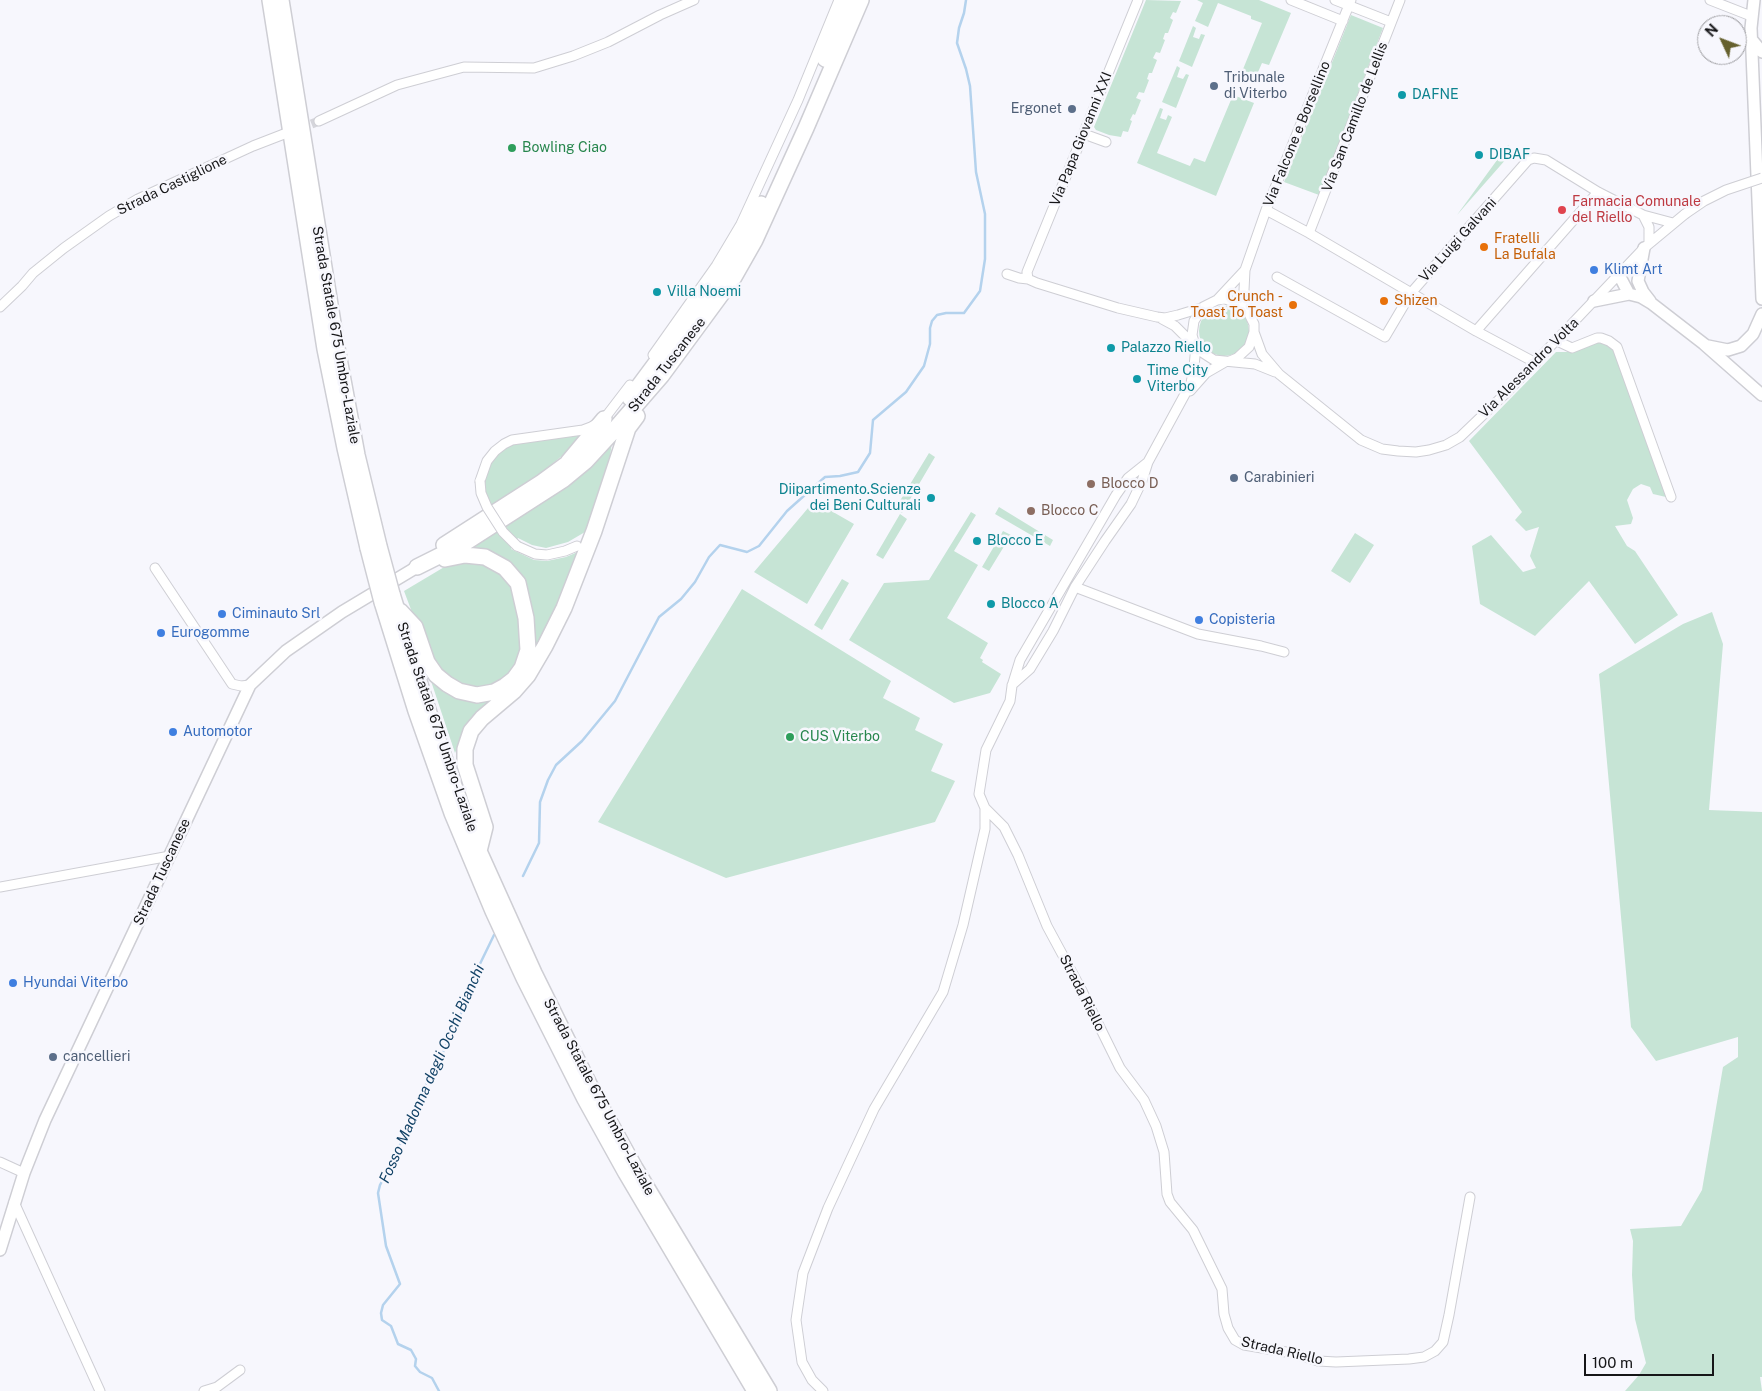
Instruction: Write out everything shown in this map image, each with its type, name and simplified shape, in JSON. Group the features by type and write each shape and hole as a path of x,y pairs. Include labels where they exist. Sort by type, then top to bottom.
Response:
{"highway":[{"name":"Strada Statale 675 Umbro-Laziale","path":"270,0 325,349 345,448 391,601 451,778 479,851 534,973 593,1092 640,1176 769,1391"},
{"name":"Strada Statale 675 Umbro-Laziale","path":"281,0 338,358 374,547"},
{"name":"Strada Tuscanese","path":"417,566 453,538 542,482 579,454 602,431 632,395 719,278 743,241 806,106 849,0"},
{"name":"Strada Tuscanese","path":"417,566 465,543 563,480 586,461 654,384 734,278 755,240 861,0"},
{"path":"479,851 485,827 465,765 465,748 471,731 482,718 514,691 528,675 564,608 594,531 628,428 645,405 654,384"},
{"path":"565,465 604,419"},
{"path":"577,546 594,531"},
{"path":"391,601 415,627 426,662 436,676 459,691 477,695 494,692 505,686 522,668 528,650 526,618 520,589 510,572 491,560 472,555 457,556 417,566"},
{"name":"Strada Statale 675 Umbro-Laziale","path":"391,601 416,711 452,813 493,911 524,978 585,1099 626,1173 756,1391"}],"main road":[{"path":"1754,0 1751,16 1762,299"},
{"path":"1752,40 1762,52"},
{"path":"1755,112 1762,96"},
{"path":"1647,245 1638,282 1651,303"},
{"path":"1619,275 1638,282"},
{"path":"1619,275 1629,294"},
{"path":"1594,301 1629,294 1651,303 1704,344 1762,396"},
{"path":"1704,344 1722,350 1742,346 1753,334 1762,314"},
{"name":"Strada Tuscanese","path":"0,1250 24,1173 45,1120 250,685 286,651 342,612 417,566"}],"street":[{"path":"320,121 397,85 464,67 534,68 573,56 608,42 694,0"},
{"name":"Strada Tuscanese","path":"604,419 644,368 716,266 732,239 798,100 839,0"},
{"name":"Via Papa Giovanni XXI","path":"1028,279 1027,272 1138,0"},
{"path":"1291,0 1308,3 1343,21"},
{"path":"1335,0 1350,3 1391,22"},
{"name":"Via San Camillo de Lellis","path":"1309,233 1400,0"},
{"path":"1710,0 1751,16"},
{"name":"Via Falcone e Borsellino","path":"1246,310 1245,270 1266,210 1350,3"},
{"name":"Strada Castiglione","path":"0,307 33,273 109,216 138,199 253,146 284,134"},
{"path":"1084,134 1106,142"},
{"name":"Via Luigi Galvani","path":"1277,277 1385,337 1410,293 1528,160 1538,158 1546,160 1598,192 1643,215 1673,223"},
{"name":"Via Alessandro Volta","path":"1254,332 1262,354 1280,374 1361,440 1382,448 1416,452 1446,445 1460,437 1536,363 1647,245 1663,231 1704,201 1726,190 1762,178"},
{"path":"1476,331 1598,192"},
{"path":"1266,210 1309,233 1476,331 1536,363"},
{"path":"1643,215 1649,227 1647,245"},
{"path":"1649,227 1663,231"},
{"name":"Via Falcone e Borsellino","path":"1217,300 1245,270"},
{"path":"1007,274 1109,305 1157,317 1165,318 1178,315 1203,307 1217,300 1233,301 1246,310 1251,316 1254,332 1249,348 1237,358 1227,361 1200,379 1183,399"},
{"path":"1012,686 1030,669 1076,587 1131,504 1142,481 1148,462 1191,383 1195,343 1192,326 1197,314 1203,307"},
{"path":"1157,317 1176,326 1206,356 1214,360 1227,361"},
{"path":"1557,341 1572,348 1596,338 1601,338 1617,347 1671,497"},
{"name":"Via Alessandro Volta","path":"1227,361 1255,364 1280,374"},
{"path":"577,546 547,555 535,554 517,546 503,532 487,507 481,493 480,480 487,461 495,451 512,440 583,430 604,419"},
{"path":"823,1391 812,1380 802,1362 796,1320 803,1273 828,1208 874,1109 943,992 963,925 985,829 985,807 979,794 986,750 1010,701 1012,686 1020,660 1116,495 1128,478 1148,462"},
{"path":"155,568 232,684 250,685"},
{"path":"1076,587 1198,634 1284,652"},
{"name":"Strada Riello","path":"985,807 1004,827 1018,855 1047,926 1120,1068 1144,1100 1164,1152 1167,1194 1170,1202 1193,1230 1222,1289 1224,1314 1228,1328 1235,1340 1244,1345 1292,1353 1318,1361 1336,1362 1409,1359 1424,1357 1435,1351 1443,1342 1470,1197"},
{"path":"0,887 170,856"},
{"path":"0,1162 24,1173"},
{"path":"14,1202 100,1391"},
{"path":"204,1391 217,1387 240,1370"}],"green space":[{"path":"1146,0 1181,1 1176,13 1173,12 1170,18 1173,20 1168,33 1165,33 1163,39 1165,40 1160,53 1156,52 1153,58 1157,60 1152,73 1149,73 1147,79 1149,80 1144,93 1139,92 1136,98 1141,100 1135,115 1133,114 1130,120 1132,121 1128,132 1123,131 1121,137 1109,135 1096,130 1094,127"},
{"path":"1197,0 1259,0 1291,13 1269,65 1262,63 1255,79 1241,74 1262,23 1251,19 1251,16 1218,3 1208,27 1195,21 1203,3"},
{"path":"1351,15 1383,28 1319,195 1284,182"},
{"path":"1193,26 1196,28 1193,37 1199,39 1201,34 1205,35 1192,67 1179,61"},
{"path":"1177,66 1180,68 1177,77 1183,79 1186,74 1189,75 1176,108 1162,102"},
{"path":"1233,95 1254,103 1216,196 1137,163 1160,108 1163,109 1160,118 1166,120 1168,115 1172,117 1157,153 1190,166 1194,158 1205,162"},
{"path":"1508,145 1514,150 1457,215"},
{"path":"1219,306 1229,306 1242,313 1249,326 1249,336 1242,349 1229,356 1219,356 1210,352 1203,345 1199,336 1199,326 1203,317 1210,310"},
{"path":"1597,342 1607,344 1614,350 1666,497 1653,494 1650,487 1641,484 1633,489 1627,500 1633,518 1631,524 1615,526 1627,546 1635,551 1678,615 1635,644 1589,581 1535,636 1480,604 1472,546 1491,535 1523,572 1536,568 1530,556 1539,527 1526,531 1515,520 1522,512 1469,441 1556,352 1572,352"},
{"path":"580,436 575,445 545,470 490,506 484,493 484,482 490,463 502,449 513,443"},
{"path":"612,442 609,464 585,532 568,542 546,548 532,545 518,538 511,549 534,560 547,561 566,557 580,551 570,581 534,653 524,588 464,551"},
{"path":"929,453 935,457 902,513 895,509"},
{"path":"814,501 854,524 807,604 754,572"},
{"path":"999,507 1053,540 1050,546 995,514"},
{"path":"971,512 976,515 954,551 978,565 947,618 988,643 980,658 983,660 982,662 1001,674 990,693 954,703 849,640 884,583 929,580"},
{"path":"900,514 907,519 883,559 876,555"},
{"path":"1003,531 1011,535 989,571 982,567"},
{"path":"1355,533 1374,545 1350,583 1331,571"},
{"path":"479,561 505,577 514,592 523,637 523,653 510,674 492,686 478,690 460,686 430,660 404,591 451,563"},
{"path":"842,579 849,583 822,630 814,625"},
{"name":"CUS Viterbo","path":"742,589 891,681 883,698 920,718 915,730 943,744 931,771 955,781 935,822 726,878 598,822"},
{"path":"1712,612 1723,644 1709,810 1762,812 1762,1377 1760,1377 1762,1391 1625,1391 1639,1375 1646,1363 1635,1319 1632,1275 1633,1241 1630,1229 1681,1226 1702,1190 1723,1067 1738,1057 1738,1037 1656,1061 1631,1027 1599,674 1683,624"},
{"path":"433,680 493,699 469,721 455,753 431,681"}],"waterway":[{"name":"Fosso Madonna degli Occhi Bianchi","path":"523,876 539,843 540,802 548,780 556,765 582,741 615,701 659,617 681,599 695,582 709,557 720,545 747,552 759,546 787,511 825,477 858,472 870,453 873,420 906,392 924,366 930,344 932,321 937,315 964,313 980,291 985,259 985,214 976,172 970,86 957,43 966,0"},
{"name":"Fosso Madonna degli Occhi Bianchi","path":"439,1391 432,1378 420,1372 415,1366 416,1359 411,1350 398,1344 391,1326 382,1320 383,1305 400,1284 386,1246 378,1193 432,1071 439,1061 464,1007 477,970 494,935"}],"tunnel":[{"path":"299,129 319,121"}],"place":[{"name":"Tribunale di Viterbo","path":"1214,86"},
{"name":"DAFNE","path":"1402,95"},
{"name":"Ergonet","path":"1072,109"},
{"name":"Bowling Ciao","path":"512,148"},
{"name":"DIBAF","path":"1479,155"},
{"name":"Farmacia Comunale del Riello","path":"1562,210"},
{"name":"Fratelli La Bufala","path":"1484,247"},
{"name":"Klimt Art","path":"1594,270"},
{"name":"Villa Noemi","path":"657,292"},
{"name":"Shizen","path":"1384,301"},
{"name":"Crunch - Toast To Toast","path":"1293,305"},
{"name":"Palazzo Riello","path":"1111,348"},
{"name":"Time City Viterbo","path":"1137,379"},
{"name":"Carabinieri","path":"1234,478"},
{"name":"Blocco D","path":"1091,484"},
{"name":"Diipartimento.Scienze dei Beni Culturali","path":"931,498"},
{"name":"Blocco C","path":"1031,511"},
{"name":"Blocco E","path":"977,541"},
{"name":"Blocco A","path":"991,604"},
{"name":"Ciminauto Srl","path":"222,614"},
{"name":"Copisteria","path":"1199,620"},
{"name":"Eurogomme","path":"161,633"},
{"name":"Automotor","path":"173,732"},
{"name":"CUS Viterbo","path":"790,737"},
{"name":"Hyundai Viterbo","path":"13,983"},
{"name":"cancellieri","path":"53,1057"}]}
